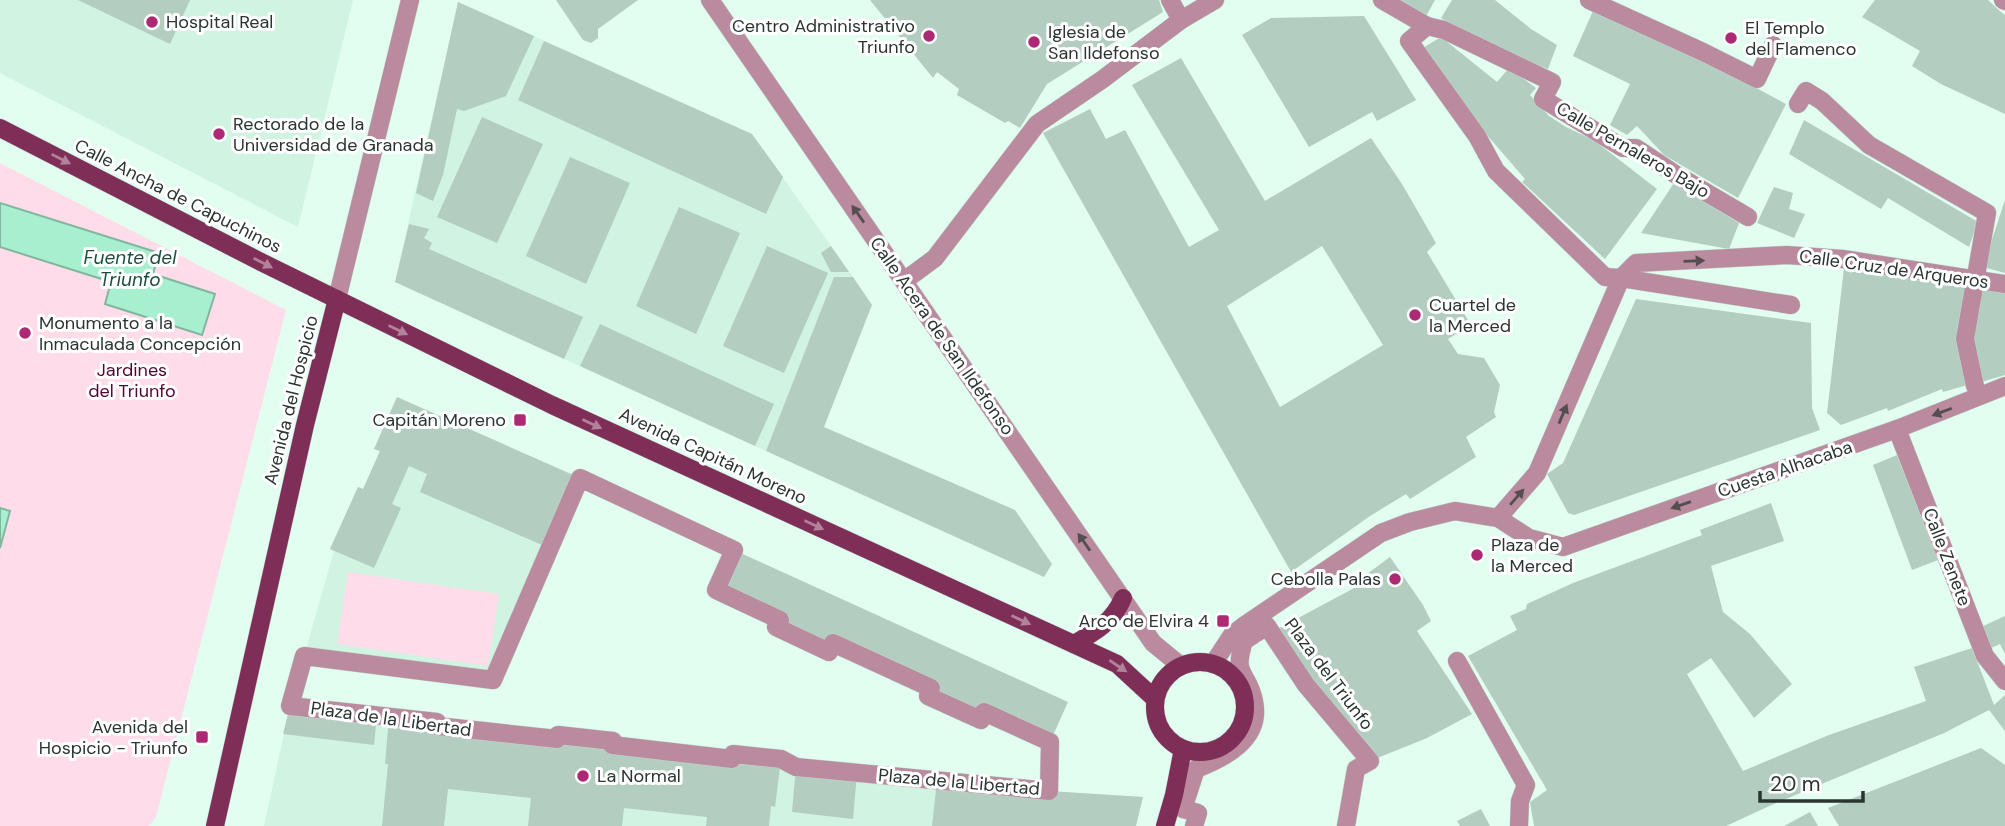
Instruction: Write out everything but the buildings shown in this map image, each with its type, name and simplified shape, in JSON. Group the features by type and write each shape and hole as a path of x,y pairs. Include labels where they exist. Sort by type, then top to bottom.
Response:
{"main road":[{"name":"Calle Ancha de Capuchinos","path":"0,128 337,299"},
{"name":"Avenida Capitán Moreno","path":"337,299 552,405 1117,664 1155,699"},
{"name":"Avenida del Hospicio","path":"213,821 337,299"},
{"path":"1074,644 1100,629 1116,612 1123,598"},
{"path":"1193,662 1213,664 1233,676 1239,685 1245,704 1242,724 1223,746 1208,752 1183,749 1167,739 1159,727 1155,699 1166,677 1181,666 1193,662"},
{"path":"1165,826 1183,749"}],"street":[{"name":"Avenida del Hospicio","path":"337,299 410,0"},
{"name":"Calle Acera de San Ildefonso","path":"710,0 1153,643 1181,666"},
{"path":"1170,0 1181,20"},
{"path":"904,281 935,258 1037,124 1103,79 1181,20 1215,0"},
{"path":"1382,0 1427,26 1409,41 1477,135 1496,171 1605,278 1621,278 1791,305"},
{"path":"1588,0 1757,79 1773,45"},
{"name":"Calle Pernaleros Bajo","path":"1427,26 1444,30 1552,82 1543,99 1623,148 1636,148 1748,217"},
{"path":"1798,104 1805,91 1822,101 1870,145 1987,213 1965,339 1975,386"},
{"name":"Calle Cruz de Arqueros","path":"1621,278 1636,263 1787,255 1843,259 2005,284"},
{"path":"1213,664 1232,635 1381,533 1410,522 1455,511 1498,518 1535,477 1621,278"},
{"name":"Cuesta Alhacaba","path":"1498,518 1530,538 1563,547 1897,429 2005,386"},
{"name":"Calle Zenete","path":"1897,429 1985,656 2005,681"},
{"name":"Plaza de la Libertad","path":"580,478 734,550 716,590 780,620 776,628 829,652 833,643 931,688 928,696 981,720 985,712 1049,742 1048,791 796,767 780,759 733,754 732,759 612,746 613,741 558,735 557,739 437,726 437,722 290,706 304,656 493,680 580,478"},
{"name":"Plaza del Triunfo","path":"1194,826 1198,813 1183,809 1196,769 1239,747 1252,724 1254,702 1238,664 1244,641 1267,626 1306,685 1370,761 1356,769 1346,826"},
{"path":"1457,661 1526,785 1520,801 1519,826"}],"shaded area":[{"name":"Rectorado de la Universidad de Granada","path":"0,0 353,0 298,227 0,73"},
{"path":"458,2 752,134 853,277 834,277 766,451 395,282"},
{"path":"397,397 580,478 493,680 304,656 334,551 330,549 358,487 363,489 380,452 374,449"},
{"path":"290,706 1048,791 1143,797 1135,826 264,826"}],"green space":[{"name":"Jardines del Triunfo","path":"0,163 286,310 156,817 149,826 0,826"},
{"path":"348,572 499,594 488,666 337,644"}],"water":[{"name":"Fuente del Triunfo","path":"0,203 159,253 153,274 215,294 202,335 105,304 111,282 0,247"},
{"path":"0,508 10,511 0,548"}],"place":[{"name":"Hospital Real","path":"152,22"},
{"name":"Centro Administrativo Triunfo","path":"929,36"},
{"name":"El Templo del Flamenco","path":"1731,38"},
{"name":"Iglesia de San Ildefonso","path":"1034,42"},
{"name":"Rectorado de la Universidad de Granada","path":"219,134"},
{"name":"Cuartel de la Merced","path":"1415,315"},
{"name":"Monumento a la Inmaculada Concepción","path":"25,333"},
{"name":"Capitán Moreno","path":"520,420"},
{"name":"Plaza de la Merced","path":"1477,555"},
{"name":"Cebolla Palas","path":"1395,579"},
{"name":"Arco de Elvira 4","path":"1223,621"},
{"name":"Avenida del Hospicio - Triunfo","path":"202,737"},
{"name":"La Normal","path":"583,776"}]}
